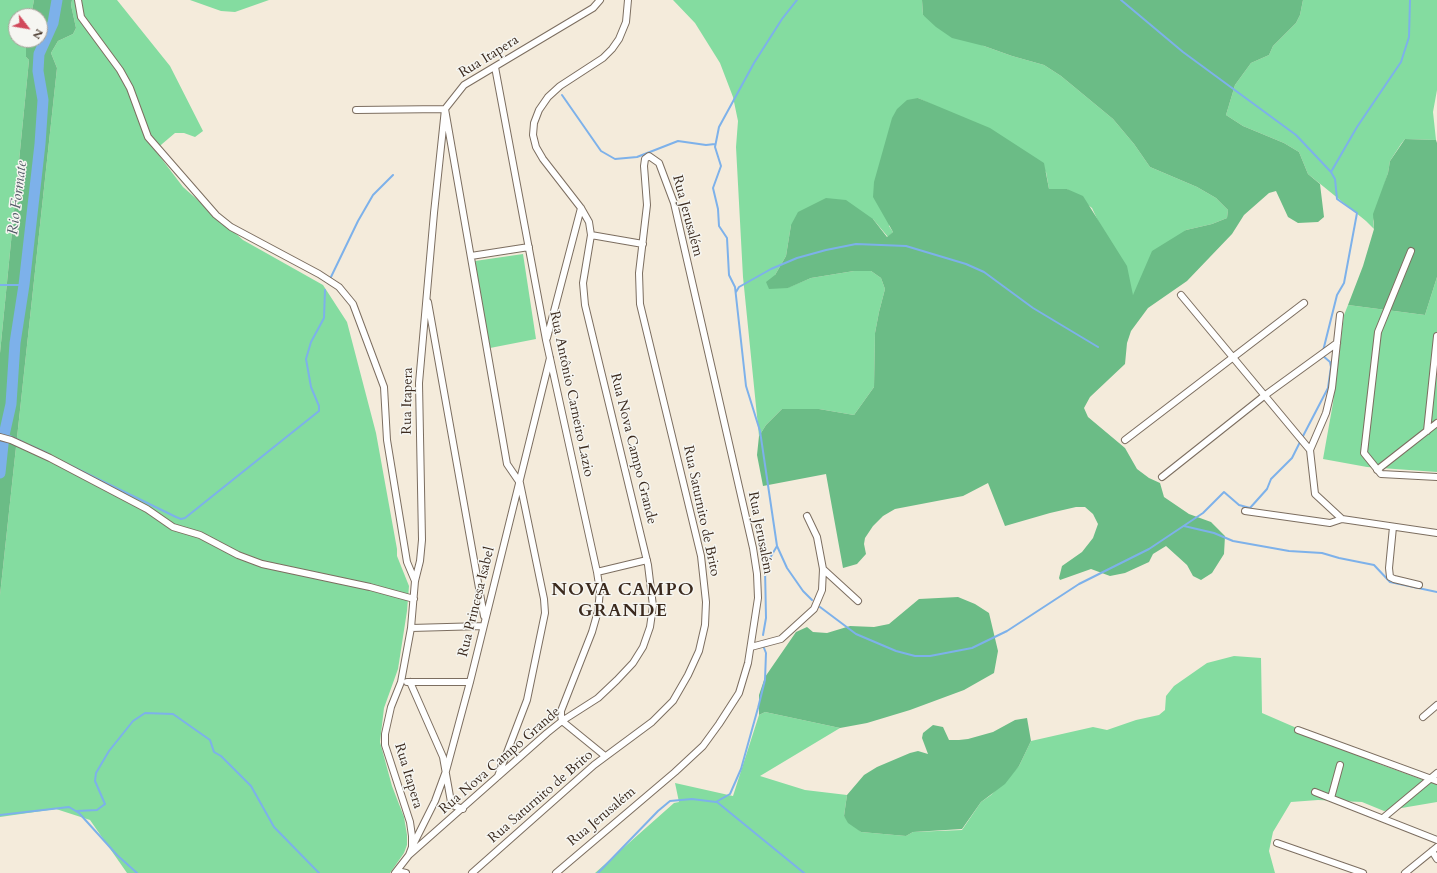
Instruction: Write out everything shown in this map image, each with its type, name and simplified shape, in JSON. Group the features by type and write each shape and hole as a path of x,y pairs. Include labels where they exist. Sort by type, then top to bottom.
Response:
{"street":[{"path":"78,0 81,17 116,65 130,88 148,137 216,215 231,227 319,274 339,287 353,304 384,386 387,440 407,562 415,581"},
{"name":"Rua Itapera","path":"396,872 409,855 412,847 410,822 385,745 386,722 401,682 411,628 415,581 420,561 423,508 419,413 426,294 445,110 464,85 594,8 600,0"},
{"name":"Rua Nova Campo Grande","path":"409,855 562,721 598,698 633,663 643,647 650,627 653,606 652,584 586,304 583,283 591,235 589,222 581,208 543,159 536,147 533,135 534,123 539,110 548,97 560,86 603,58 612,49 619,39 626,22 628,0"},
{"name":"Rua Antônio Carneiro Lazio","path":"495,67 546,340 600,591 598,611 561,711 562,721"},
{"path":"356,110 445,110 507,464 520,483 544,599 545,613 527,700 498,777"},
{"name":"Rua Saturnito de Brito","path":"472,873 605,756 652,722 673,701 694,663 699,650 705,625 706,602 701,556 640,304 639,274 647,205 644,166 645,159 649,156"},
{"name":"Rua Jerusalém","path":"556,873 703,746 739,693 751,647 758,598 757,574 753,548 674,203 659,164 649,156"},
{"path":"546,340 581,208"},
{"path":"591,235 642,244"},
{"path":"471,256 529,247"},
{"path":"1411,251 1378,332 1364,454 1381,474 1437,477"},
{"path":"411,628 483,623 426,294"},
{"path":"1181,295 1310,450"},
{"path":"1125,440 1304,303"},
{"path":"1340,315 1332,388 1326,413 1310,450 1315,494 1342,519"},
{"path":"1427,431 1437,336"},
{"path":"1162,477 1264,396 1337,343"},
{"name":"Rua Princesa Isabel","path":"412,847 435,801 446,771 520,483 550,356"},
{"path":"1377,470 1437,423"},
{"path":"0,437 11,440 50,458 148,509 173,527 200,535 238,555 262,564 370,587 414,599"},
{"path":"1245,511 1330,523 1342,519 1437,533"},
{"path":"751,647 781,639 814,610 822,590 823,569 817,537 807,516"},
{"path":"1393,527 1389,568 1390,577 1394,580 1419,585"},
{"path":"597,572 647,560"},
{"path":"823,569 858,601"},
{"path":"401,682 470,682"},
{"path":"410,682 443,757 452,805 463,809"},
{"path":"1424,717 1437,706"},
{"path":"562,721 605,756"},
{"path":"1298,730 1434,780"},
{"path":"1331,798 1340,765"},
{"path":"1383,818 1434,780 1437,773"},
{"path":"1315,792 1437,840"},
{"path":"1277,842 1364,873"},
{"path":"1405,873 1435,849 1437,859"},
{"path":"396,872 406,873"}],"green space":[{"path":"0,0 34,0 32,8 8,8 8,48 26,48 26,57 29,60 0,353"},
{"path":"34,0 72,0 71,5 76,28 73,34 58,41 51,53 57,68 0,595 0,353 29,60 26,57 26,48 48,48 48,8 32,8"},
{"path":"72,0 117,0 170,66 203,131 195,137 184,133 175,133 155,150 183,187 243,240 323,285 347,322 376,433 397,556 409,586 407,611 398,669 384,708 380,742 392,786 404,817 407,835 407,845 404,853 390,873 127,873 90,820 56,809 0,817 0,595 57,68 51,53 58,41 73,34 76,28 71,5"},
{"path":"190,0 269,0 235,12 221,11"},
{"path":"673,0 922,0 923,15 984,46 1044,65 1061,76 1113,119 1134,144 1150,167 1197,187 1216,198 1228,210 1227,218 1212,224 1186,230 1133,296 1092,208 1067,189 1049,189 1046,172 952,114 918,98 889,226 893,232 888,237 873,219 791,225 786,256 775,275 787,288 811,278 854,271 871,271 881,278 885,289 875,333 874,387 854,415 819,409 782,409 766,425 759,436 743,277 736,147 738,121 733,97 720,63 695,23"},
{"path":"922,0 1303,0 1300,15 1296,23 1273,46 1269,55 1251,63 1235,85 1226,115 1243,126 1284,143 1299,152 1308,174 1320,184 1324,217 1318,222 1298,223 1288,217 1276,191 1269,193 1244,215 1232,234 1187,281 1148,308 1131,331 1127,343 1125,364 1090,397 1084,408 1088,417 1125,448 1137,469 1149,478 1160,483 1164,497 1189,514 1211,522 1225,536 1224,554 1212,573 1201,580 1193,576 1187,565 1166,546 1153,554 1149,562 1125,573 1110,576 1091,569 1060,580 1059,578 1062,566 1082,552 1093,538 1098,524 1093,514 1085,507 1076,507 1005,526 988,483 963,496 895,509 883,516 873,526 865,538 864,544 866,554 857,564 843,568 826,474 763,486 757,455 759,436 766,425 782,409 819,409 854,415 874,387 875,333 885,289 881,278 871,271 854,271 811,278 788,288 769,289 766,282 775,275 786,256 791,225 798,212 826,198 846,200 873,219 887,237 893,232 873,197 874,182 892,118 897,109 907,100 918,98 990,128 1044,163 1049,189 1067,189 1083,196 1127,266 1133,295 1152,251 1186,230 1212,224 1227,218 1228,210 1216,198 1197,187 1150,167 1134,144 1113,119 1061,76 1044,65 984,46 952,38 936,27 923,15"},
{"path":"1303,0 1437,0 1437,90 1433,112 1436,140 1405,139 1401,144 1390,161 1388,173 1373,221 1374,229 1308,174 1299,152 1284,143 1243,126 1226,115 1235,85 1251,63 1269,55 1273,46 1296,23 1300,15"},
{"path":"1405,139 1436,140 1437,143 1437,277 1425,315 1348,305 1363,266 1374,229 1373,214 1388,173 1390,161"},
{"path":"523,254 536,339 490,348 475,261"},
{"path":"1437,277 1437,472 1367,467 1323,459 1333,403 1344,315 1348,305 1425,315"},
{"path":"958,597 975,604 989,613 998,651 994,673 964,690 910,710 867,723 840,728 765,712 759,715 759,695 765,677 796,632 807,627 813,632 827,633 850,626 874,627 889,624 919,599"},
{"path":"1234,656 1261,658 1262,713 1382,765 1426,781 1437,779 1437,802 1384,811 1362,802 1318,800 1291,802 1273,832 1269,851 1275,873 595,873 674,803 679,802 675,783 733,796 759,715 765,712 840,728 760,776 805,790 847,795 844,816 861,832 906,836 913,832 962,830 981,802 991,795 1019,766 1031,741 1093,727 1107,730 1136,720 1159,715 1165,710 1166,696 1174,686 1207,663"},
{"path":"1027,718 1031,741 1019,766 1005,784 981,802 962,829 913,832 906,836 861,832 848,823 844,816 847,795 864,775 877,767 910,753 918,751 928,754 922,738 923,733 933,725 943,727 949,740 959,740 993,732 1015,720"}],"waterway":[{"name":"Rio Formate","path":"0,473 4,435 11,404 15,343 24,285 40,144 43,100 38,71 39,54 53,23 57,0"},
{"path":"797,0 782,19 754,63 719,127 715,147 721,166 713,188 718,209 719,226 727,238 729,275 735,287 746,386 760,431 777,546 787,568 803,591 812,600"},
{"path":"1121,0 1183,52 1296,135 1331,172 1335,179 1337,199 1357,213 1344,283 1337,295 1323,351"},
{"path":"1331,172 1357,127 1401,62 1409,37 1410,0"},
{"path":"562,95 601,151 615,159 637,157 678,141 706,145 715,144"},
{"path":"330,279 358,221 373,195 393,175"},
{"path":"736,292 739,287 771,269 797,258 826,250 856,244 906,246 966,264 984,272 1033,308 1098,347"},
{"path":"0,285 24,285"},
{"path":"59,460 176,517 181,519 185,518 319,411 319,406 311,387 306,359 311,342 324,318 325,290"},
{"path":"1302,438 1328,388 1331,367 1330,362 1322,355"},
{"path":"5,434 23,442"},
{"path":"820,607 856,634 896,651 915,656 930,656 972,648 1007,631 1079,584 1149,549 1203,513 1224,492 1239,505 1250,508 1267,489 1271,479 1292,458 1300,442"},
{"path":"29,445 47,453"},
{"path":"1184,526 1214,533 1233,541 1289,551 1322,553 1374,565 1390,582 1437,592"},
{"path":"763,635 766,618 765,568 777,546"},
{"path":"598,873 658,811 670,801 692,799 716,802 730,794 741,769 765,680 766,653 764,648"},
{"path":"77,811 97,810 105,804 95,781 96,773 109,751 133,721 145,713 173,714 210,740 214,752 221,756 251,786 274,827 319,873"},
{"path":"717,802 804,873"},
{"path":"0,815 69,807 79,813 117,855 137,873"}],"district":[{"name":"NOVA CAMPO GRANDE","path":"623,601"}]}
